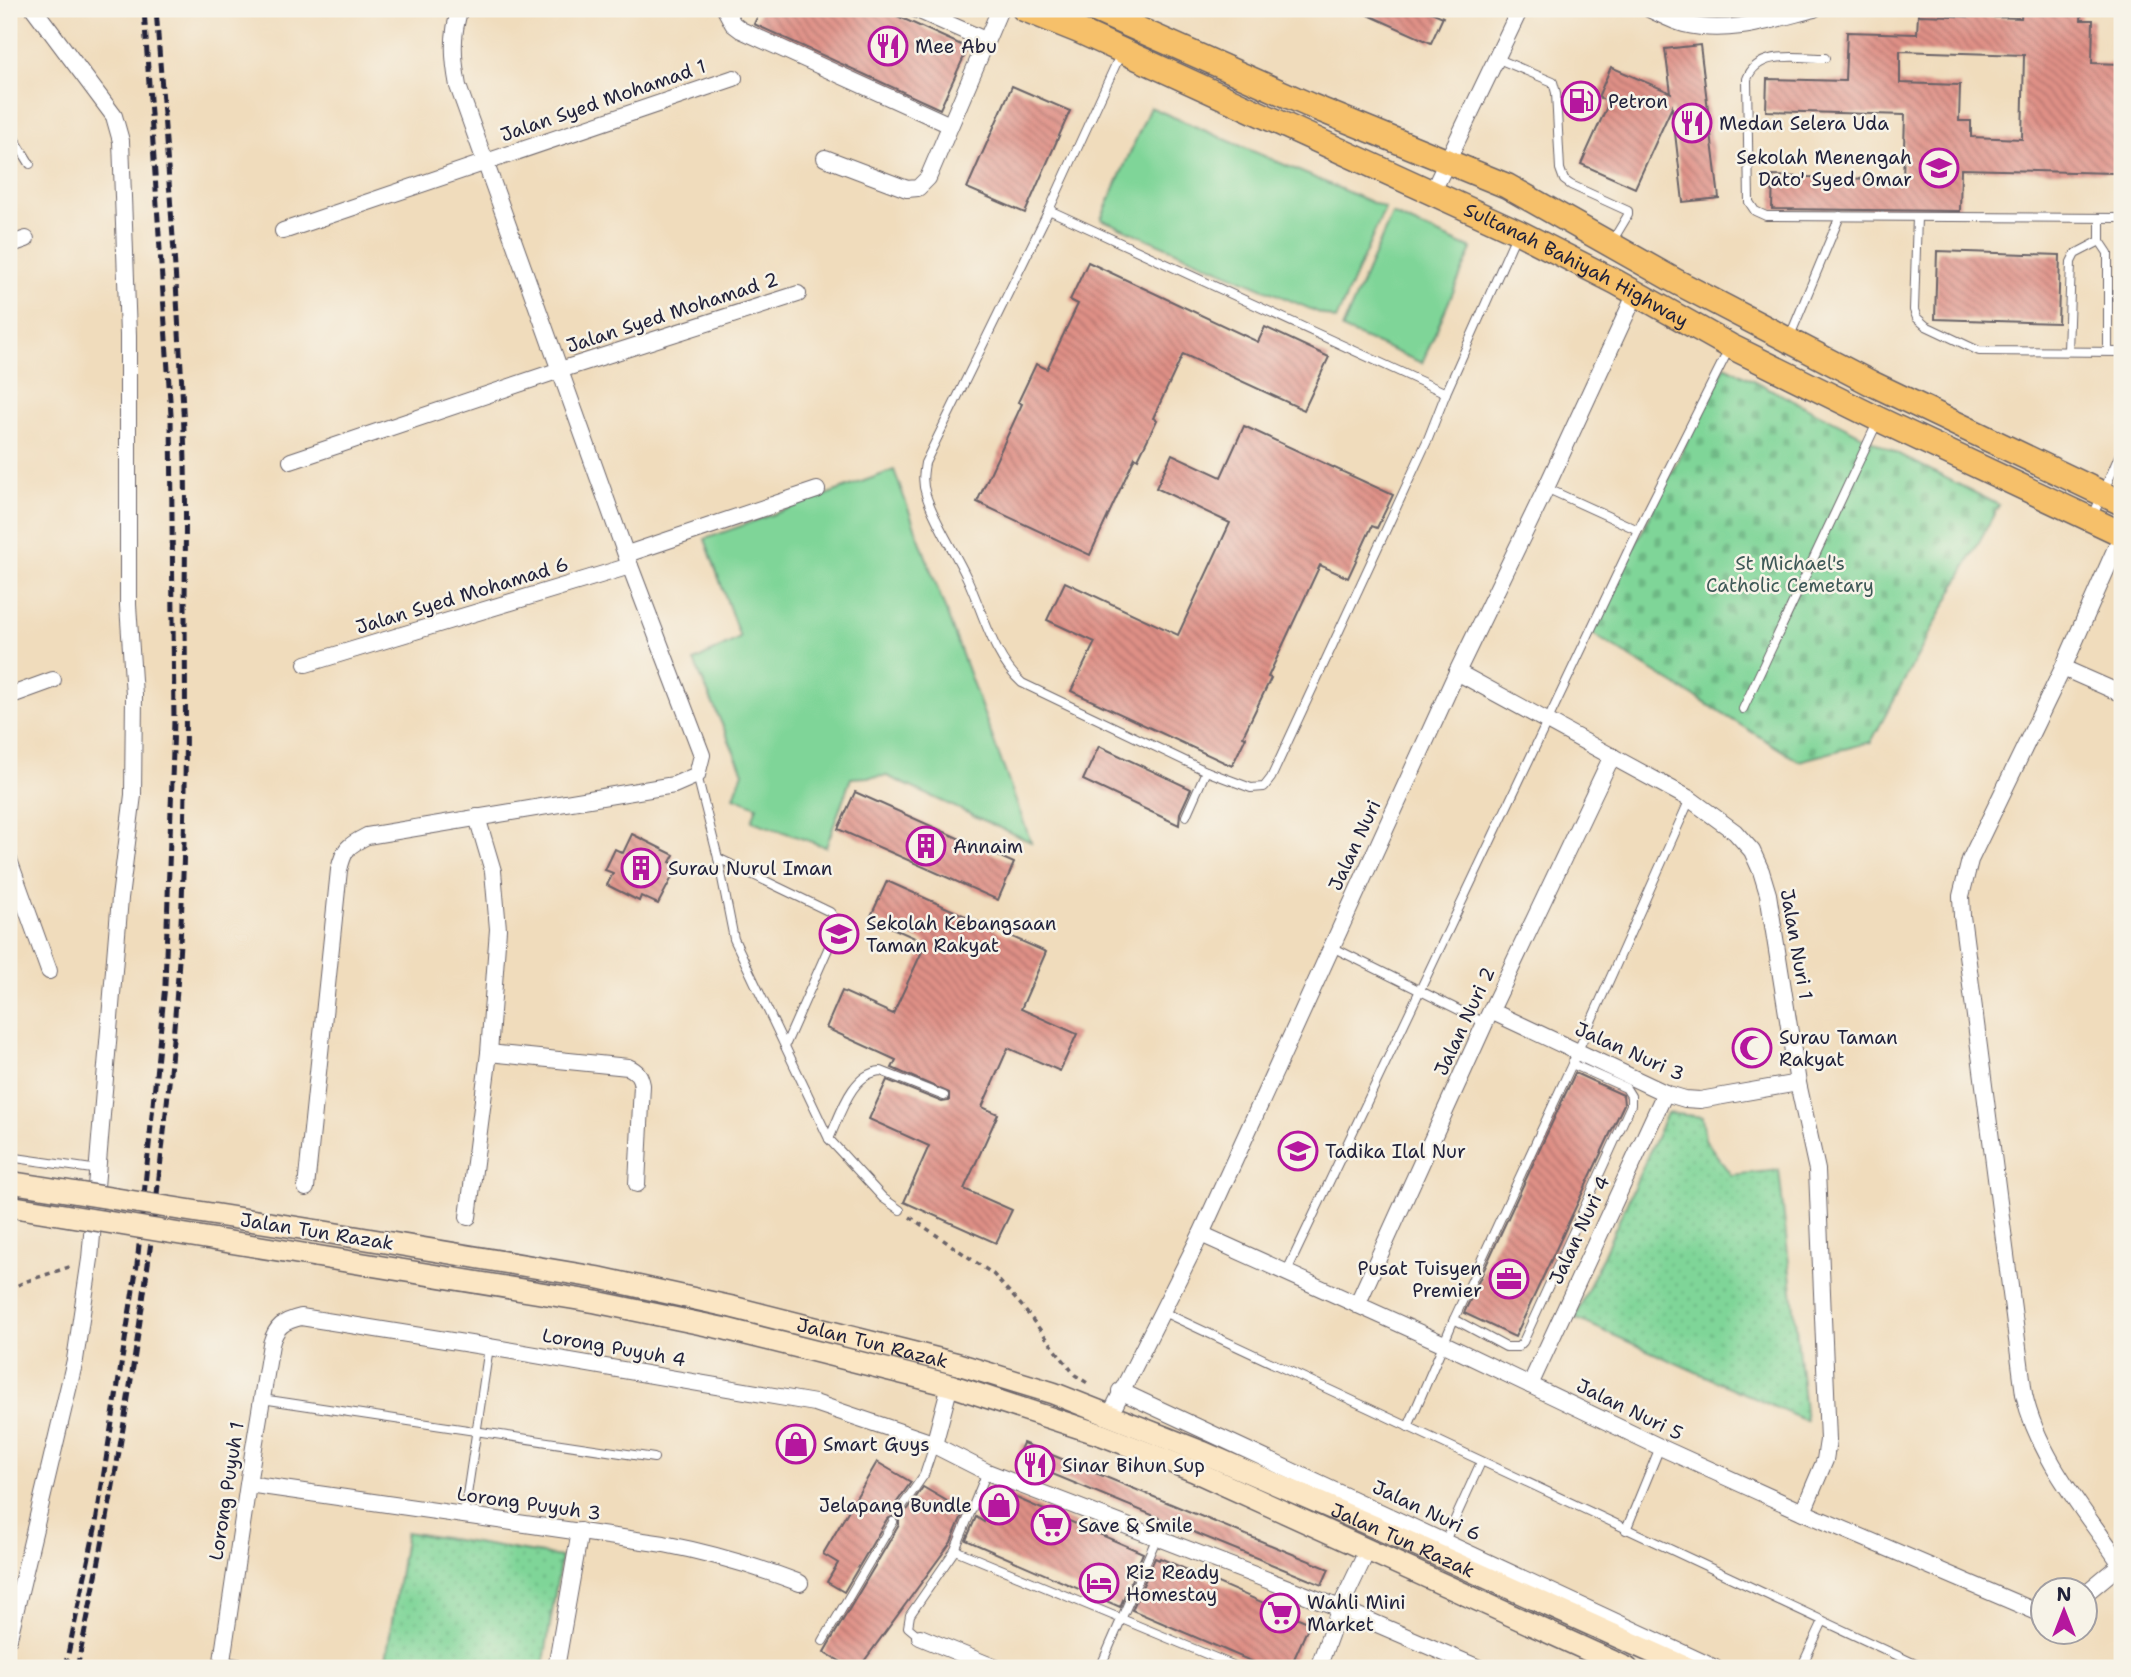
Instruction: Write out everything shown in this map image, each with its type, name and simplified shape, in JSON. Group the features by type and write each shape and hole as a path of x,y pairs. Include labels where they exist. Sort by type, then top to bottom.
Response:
{"main road":[{"path":"1001,9 1079,31"},
{"name":"Sultanah Bahiyah Highway","path":"1024,9 1079,31 1518,232 1636,293 1730,346 2122,534"},
{"name":"Sultanah Bahiyah Highway","path":"1093,9 1309,105 1507,186 1677,282 1788,340 1995,444 2113,499"},
{"name":"Jalan Tun Razak","path":"9,1182 600,1278 732,1307 958,1364 1053,1393 1115,1403 1363,1522 1687,1668"},
{"name":"Jalan Tun Razak","path":"9,1206 609,1305 726,1329 950,1385 1102,1435 1171,1462 1627,1668"}],"street":[{"path":"9,1638 75,1360 90,1259 118,910 133,795 134,695 128,591 128,335 121,141 114,117 34,9"},
{"path":"306,1188 337,888 343,855 350,845 367,836 674,785 697,775 702,755 628,560 458,86 453,57 454,26 460,9"},
{"path":"725,9 733,24 741,30 950,125"},
{"path":"915,9 985,40"},
{"path":"825,158 907,190 918,188 928,178 985,40 1001,9"},
{"path":"1432,193 1520,9"},
{"path":"1649,9 1682,24 1714,29 1746,27 1814,9"},
{"name":"Jalan Syed Mohamad 1","path":"283,231 734,78"},
{"path":"9,246 26,239"},
{"name":"Jalan Nuri","path":"1115,1403 1201,1234 1330,946 1636,293"},
{"name":"Jalan Syed Mohamad 2","path":"291,461 560,370 798,294"},
{"name":"Jalan Syed Mohamad 6","path":"306,664 628,560 817,490"},
{"path":"2100,1582 2122,1565 2049,1458 2029,1415 2024,1394 1961,896 1970,860 2063,668 2122,534"},
{"path":"2063,668 2122,694"},
{"name":"Jalan Nuri 1","path":"1457,672 1690,799 1735,832 1752,851 1761,871 1768,894 1798,1083 1817,1170 1828,1440 1825,1460 1803,1512"},
{"path":"9,696 53,680"},
{"name":"Jalan Nuri 2","path":"1357,1305 1488,1017 1612,756"},
{"path":"468,1217 489,1053 498,929 493,871 477,817"},
{"path":"9,860 49,971"},
{"name":"Jalan Nuri 3","path":"1488,1017 1575,1058 1685,1099 1700,1100 1798,1083"},
{"path":"489,1053 636,1070 642,1085 637,1184"},
{"name":"Jalan Nuri 4","path":"1530,1385 1665,1093"},
{"name":"Jalan Nuri 5","path":"1201,1234 1803,1512 2030,1609"},
{"name":"Lorong Puyuh 4","path":"281,1324 301,1317 815,1403 934,1445 987,1472 1340,1608 1479,1668"},
{"name":"Lorong Puyuh 1","path":"221,1667 261,1399 271,1343 281,1324"},
{"path":"934,1445 950,1385"},
{"name":"Jalan Nuri 6","path":"1115,1403 1445,1541 1715,1668"},
{"name":"Lorong Puyuh 3","path":"248,1484 704,1551 800,1583"},
{"path":"556,1668 580,1531"},
{"path":"1318,1668 1340,1608 1368,1549"},
{"path":"920,1636 996,1668"},
{"path":"221,1667 245,1668"}],"lane":[{"path":"1122,51 1049,210 925,463 922,479 926,496 967,577 1004,662 1014,676 1022,683 1206,771 1251,788 1264,787 1271,778 1428,439 1518,232"},
{"path":"1496,58 1553,82 1560,169 1564,180 1571,186 1628,211 1611,243"},
{"path":"1825,58 1767,59 1757,63 1750,71 1747,79 1749,202 1755,211 1766,216 2122,218"},
{"path":"9,130 30,164"},
{"path":"1049,210 1446,393"},
{"path":"1788,340 1840,216"},
{"path":"1917,217 1914,310 1917,318 1926,326 1979,351 2122,352"},
{"path":"2100,218 2100,241 2108,253 2108,351"},
{"path":"2068,351 2071,262 2075,254 2100,241"},
{"path":"1286,1273 1546,721 1730,346"},
{"path":"1743,709 1878,419"},
{"path":"2091,520 2113,499 2122,449"},
{"path":"1546,488 1638,530"},
{"path":"1186,816 1206,771"},
{"path":"697,775 734,939 829,1139 866,1181 900,1210"},
{"path":"1408,1427 1442,1343 1575,1058 1690,799"},
{"path":"718,859 830,912 836,920 835,933 785,1046"},
{"path":"1330,946 1420,991 1488,1017"},
{"path":"1454,1319 1506,1347 1518,1347 1523,1342 1631,1105 1631,1096 1626,1088 1575,1058"},
{"path":"829,1139 856,1085 870,1072 881,1071 944,1097"},
{"path":"9,1157 99,1170"},
{"path":"1161,1311 1924,1668"},
{"path":"464,1515 489,1347"},
{"path":"261,1399 654,1458"},
{"path":"903,1505 924,1475 934,1445"},
{"path":"1626,1530 1660,1447"},
{"path":"1445,1541 1481,1462"},
{"path":"920,1636 908,1627 910,1615 955,1550 987,1472"},
{"path":"823,1642 893,1522"},
{"path":"1100,1668 1157,1537"},
{"path":"955,1550 1240,1668"},
{"path":"1801,1668 1823,1621"}],"path":[{"path":"900,1210 993,1274 1021,1305 1075,1375 1115,1403"},
{"path":"9,1290 24,1282 90,1259"}],"green space":[{"path":"1150,107 1385,208 1336,320 1101,219"},
{"path":"1392,214 1472,249 1422,363 1342,329"},
{"name":"St Michael's Catholic Cemetary","path":"1725,366 1999,505 1871,742 1799,761 1591,633"},
{"path":"894,470 1031,842 887,776 851,778 826,847 752,821 757,806 734,797 743,772 694,661 740,638 705,539"},
{"path":"1667,1113 1702,1117 1705,1139 1731,1175 1779,1170 1806,1421 1575,1318"},
{"path":"406,1532 561,1557 543,1668 385,1666"}],"building":[{"path":"761,9 882,9 968,48 940,109 754,24"},
{"path":"1355,9 1424,9 1443,17 1431,43"},
{"path":"2022,9 2082,9 2081,20 2093,20 2092,63 2122,64 2122,122 2116,122 2114,173 1961,169 1960,211 1772,209 1773,176 1903,180 1905,115 1766,111 1767,79 1845,81 1847,32 1917,34 1918,15 2021,18","holes":["1900,51 2024,55 2022,139 1971,137 1971,121 1959,121 1960,85 1900,83"]},
{"path":"1700,45 1719,198 1683,202 1672,107 1635,188 1581,164 1609,102 1598,97 1611,67 1671,93 1665,49"},
{"path":"1012,86 1070,111 1025,213 967,188"},
{"path":"1937,251 2060,255 2058,323 1935,319"},
{"path":"1088,262 1258,342 1265,327 1329,357 1304,410 1183,354 1153,418 1157,420 1138,459 1135,457 1090,555 977,502 1022,404 1018,402 1036,364 1047,369 1078,304 1070,300"},
{"path":"1244,426 1393,495 1377,528 1372,526 1348,578 1320,565 1268,677 1271,678 1232,766 1071,691 1095,642 1047,620 1065,582 1178,635 1230,523 1156,488 1172,454 1221,477"},
{"path":"1099,746 1191,789 1180,813 1179,825 1083,780"},
{"name":"Annaim","path":"855,792 1014,863 998,900 838,829"},
{"name":"Surau Nurul Iman","path":"632,834 674,855 670,862 678,866 658,904 641,896 639,901 607,885 613,873 605,870 615,849 623,853"},
{"path":"887,881 1046,952 1021,1009 1077,1034 1060,1071 1008,1048 982,1107 998,1114 964,1189 1012,1210 996,1243 904,1202 929,1146 869,1119 887,1080 942,1102 949,1101 949,1093 892,1068 896,1060 826,1028 842,991 893,1014 926,943 870,918"},
{"path":"1575,1073 1623,1095 1624,1104 1515,1337 1464,1313"},
{"path":"1023,1443 1329,1569 1322,1585 1016,1459"},
{"path":"877,1462 911,1482 897,1502 900,1511 908,1509 923,1487 964,1511 951,1542 859,1668 852,1668 824,1652 899,1525 899,1519 894,1516 887,1519 844,1592 827,1582 838,1563 823,1554"},
{"path":"998,1490 1143,1553 1120,1607 966,1540 976,1517 984,1522"},
{"path":"1155,1558 1310,1623 1290,1668 1267,1668 1132,1610"}],"railway":[{"path":"65,1668 95,1529 137,1265 165,985 174,721 171,415 144,9"},
{"path":"77,1668 125,1415 151,1245 170,1074 182,897 185,758 184,436 156,9"}],"place":[{"name":"Mee Abu","path":"888,46"},
{"name":"Petron","path":"1581,101"},
{"name":"Medan Selera Uda","path":"1692,123"},
{"name":"Sekolah Menengah Dato' Syed Omar","path":"1939,168"},
{"name":"Annaim","path":"926,846"},
{"name":"Surau Nurul Iman","path":"641,868"},
{"name":"Sekolah Kebangsaan Taman Rakyat","path":"839,934"},
{"name":"Surau Taman Rakyat","path":"1752,1048"},
{"name":"Tadika Ilal Nur","path":"1298,1151"},
{"name":"Pusat Tuisyen Premier","path":"1509,1279"},
{"name":"Smart Guys","path":"796,1444"},
{"name":"Sinar Bihun Sup","path":"1035,1465"},
{"name":"Jelapang Bundle","path":"999,1505"},
{"name":"Save & Smile","path":"1051,1525"},
{"name":"Riz Ready Homestay","path":"1099,1583"},
{"name":"Wahli Mini Market","path":"1280,1613"}]}
